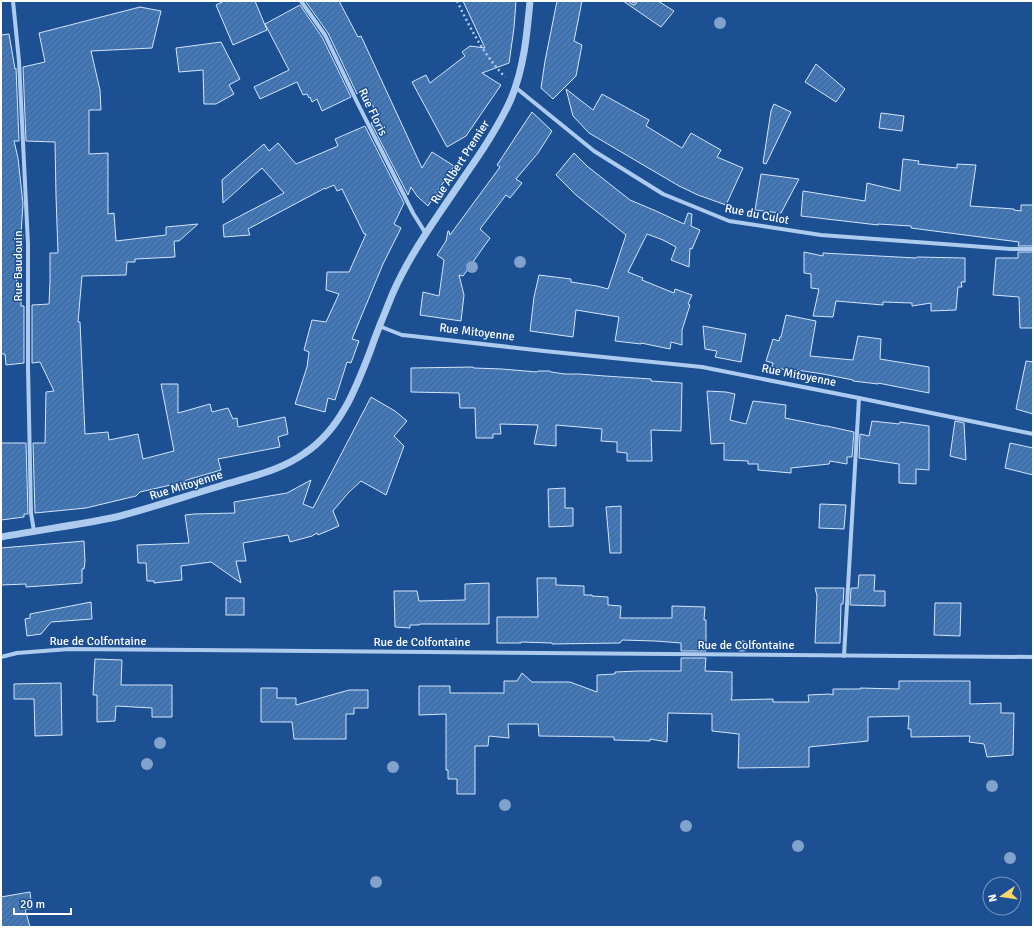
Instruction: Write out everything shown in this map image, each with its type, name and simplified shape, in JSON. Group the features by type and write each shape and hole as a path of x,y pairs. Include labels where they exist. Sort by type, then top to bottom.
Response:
{"street":[{"name":"Rue Baudouin","path":"13,1 19,61 28,244 28,367 31,513 34,532"},
{"name":"Rue Floris","path":"301,1 325,35 413,213 426,234"},
{"name":"Rue Albert Premier","path":"379,326 397,285 415,252 496,129 508,105 522,66 530,1"},
{"name":"Rue du Culot","path":"515,87 600,155 663,194 729,221 821,236 1011,249 1033,249"},
{"name":"Rue Mitoyenne","path":"1,537 118,516 273,470 295,460 318,444 336,423 351,397 379,326 402,335 702,367 1033,434"},
{"path":"844,656 859,398"},
{"name":"Rue de Colfontaine","path":"1,657 17,653 70,650 1033,658"}],"path":[{"path":"457,1 482,48 495,66 515,87"}],"building":[{"path":"224,1 255,1 267,30 233,45 216,5"},
{"path":"339,1 358,37 361,36 422,168 432,152 454,166 428,206 417,196 411,187 408,195 371,123 379,119 365,89 357,94 328,33 306,2"},
{"path":"463,1 516,1 514,28 509,63 482,73 501,85 466,136 447,147 412,82 426,75 430,83 465,56 462,52 470,46 485,48"},
{"path":"557,1 582,1 574,41 582,45 576,76 553,99 541,88"},
{"path":"623,1 629,1 634,5 637,1 658,1 674,11 661,27"},
{"path":"300,5 322,37 351,97 322,111 317,99 312,102 307,94 303,95 297,82 260,99 254,87 289,70 265,24"},
{"path":"140,7 161,11 152,48 91,51 100,90 101,110 89,110 89,154 108,153 108,214 114,213 116,241 166,235 166,227 198,224 179,241 174,241 175,257 135,259 135,262 127,262 126,275 82,276 78,322 80,322 85,434 108,432 109,440 138,434 143,459 174,451 161,384 178,384 178,413 210,404 212,412 228,408 233,419 237,418 238,427 285,417 288,434 278,437 280,447 218,459 221,470 175,484 140,492 136,496 86,508 35,513 33,443 45,443 46,392 54,391 40,362 32,363 32,305 49,304 50,253 58,253 55,142 26,141 23,67 45,62 39,33"},
{"path":"9,34 15,69 16,68 19,141 14,141 18,158 23,204 21,234 23,234 22,250 16,251 17,293 21,292 21,306 24,306 24,363 6,365 5,354 1,354 1,35"},
{"path":"221,42 240,79 229,85 234,94 216,104 204,104 203,70 179,72 176,48"},
{"path":"816,64 845,89 836,102 805,82"},
{"path":"566,89 593,110 602,94 649,120 646,126 682,148 691,133 721,150 717,157 743,168 726,205 698,195 679,186 589,133 573,116"},
{"path":"774,104 791,112 766,164 763,163 771,111"},
{"path":"532,112 552,131 538,153 516,179 522,183 510,198 506,195 480,229 490,238 463,276 459,275 464,295 461,321 420,315 423,292 439,296 444,260 437,255 446,241 448,231 450,235 500,167 497,165"},
{"path":"881,113 904,116 902,131 879,128"},
{"path":"365,126 404,203 394,224 401,228 383,264 352,339 359,341 351,363 347,362 335,400 328,398 325,412 295,404 307,367 309,352 304,350 312,320 326,322 339,294 326,290 327,272 349,272 366,234 364,234 342,189 337,191 334,185 325,188 248,229 250,235 224,237 223,225 284,193 262,168 223,203 222,180 264,144 269,151 278,143 296,164 338,146 335,139"},
{"path":"574,153 587,166 630,200 684,224 688,213 692,214 691,226 700,230 692,249 690,248 689,267 671,260 676,247 647,234 628,272 643,278 642,280 674,293 675,289 692,295 688,304 690,305 682,330 682,345 671,342 670,349 641,343 615,341 619,317 576,310 573,337 530,331 534,297 539,275 571,279 571,282 608,289 626,235 576,195 556,175"},
{"path":"903,159 919,161 918,164 957,168 957,164 976,165 970,206 1014,209 1021,211 1021,205 1033,205 1033,246 1018,246 1019,242 911,228 911,226 878,225 801,216 803,191 865,201 867,183 900,191"},
{"path":"761,174 799,179 781,213 755,210"},
{"path":"804,252 823,256 823,253 916,258 965,258 965,282 961,282 962,287 958,287 956,310 931,311 931,303 912,306 912,303 883,302 883,305 836,301 833,317 813,316 819,289 811,288 811,274 804,273"},
{"path":"1018,252 1033,252 1033,328 1020,328 1019,297 993,295 996,258 1018,258"},
{"path":"786,315 816,321 810,356 853,360 858,336 881,339 880,359 929,367 929,393 878,383 853,381 823,374 797,370 796,372 772,367 773,363 766,361 773,339 779,341 781,337"},
{"path":"703,326 746,334 741,362 715,357 717,351 705,349"},
{"path":"1026,361 1033,362 1033,414 1016,409"},
{"path":"473,367 537,372 550,371 565,374 651,379 651,381 682,383 681,431 651,430 652,461 627,461 627,453 617,452 617,442 601,441 602,429 556,425 556,446 534,444 538,425 500,424 501,434 493,434 493,438 476,438 475,408 460,408 459,393 411,392 411,368"},
{"path":"707,391 735,394 730,420 746,424 753,401 786,405 785,418 854,432 852,457 847,457 847,464 830,461 829,464 791,468 791,473 758,470 758,464 748,464 748,461 724,460 724,443 711,444"},
{"path":"371,397 395,411 407,421 394,436 404,446 386,495 361,481 349,492 333,511 339,526 318,535 317,533 312,536 290,542 288,535 243,543 246,561 236,561 241,583 211,562 181,566 182,580 154,583 154,581 147,581 146,563 138,563 137,545 189,543 185,515 235,513 234,502 287,493 311,480 303,504 313,508"},
{"path":"872,421 899,424 900,422 929,426 929,470 916,469 916,484 899,483 899,464 859,458 860,434 869,436"},
{"path":"955,421 964,423 966,460 950,456"},
{"path":"1,443 26,443 28,514 24,514 24,517 1,520"},
{"path":"1010,443 1033,448 1033,475 1005,468"},
{"path":"565,488 565,508 573,508 573,526 549,527 548,489"},
{"path":"820,504 846,505 844,529 819,528"},
{"path":"621,506 621,553 610,553 606,507"},
{"path":"84,541 85,561 84,569 82,569 82,583 26,587 26,584 1,585 1,548"},
{"path":"859,575 875,575 874,591 885,591 885,606 850,605 851,588 858,588"},
{"path":"537,578 556,578 556,585 584,586 584,595 608,597 608,605 621,606 620,618 672,618 672,606 705,607 704,620 706,620 706,651 681,651 681,643 655,641 622,640 620,643 552,644 521,642 497,643 497,617 538,617"},
{"path":"489,583 489,624 420,624 410,625 410,628 395,627 394,591 417,591 419,601 465,600 465,584"},
{"path":"815,588 844,588 843,604 841,604 840,643 815,643 817,596"},
{"path":"226,598 244,598 244,615 226,615"},
{"path":"91,602 92,619 51,622 41,634 27,636 25,619 30,618 30,614"},
{"path":"935,603 961,603 960,636 934,635"},
{"path":"681,658 706,658 705,671 732,672 731,700 773,699 773,702 809,702 808,695 833,695 833,689 899,689 899,681 970,681 970,704 1001,703 1001,713 1014,713 1013,755 987,757 984,744 969,742 970,736 911,737 911,729 908,729 909,716 868,717 868,741 809,747 809,767 738,768 739,734 712,731 712,714 668,713 667,742 650,739 650,741 614,740 614,737 539,736 538,724 508,724 509,738 489,736 488,746 475,746 475,794 457,794 457,779 448,779 448,770 446,770 446,714 419,715 419,686 450,686 450,693 504,693 504,681 517,681 522,673 532,682 570,682 597,692 597,675 615,674 615,672 681,671"},
{"path":"95,659 122,660 121,685 172,685 172,717 152,717 152,708 116,706 115,721 97,722 97,695 93,695"},
{"path":"61,683 62,735 35,736 34,699 14,699 14,684"},
{"path":"261,688 277,688 277,698 296,698 296,705 349,690 368,690 368,708 354,708 354,714 346,714 346,739 294,739 292,722 261,722"},
{"path":"30,892 32,909 25,909 30,927 1,927 1,897"}]}
